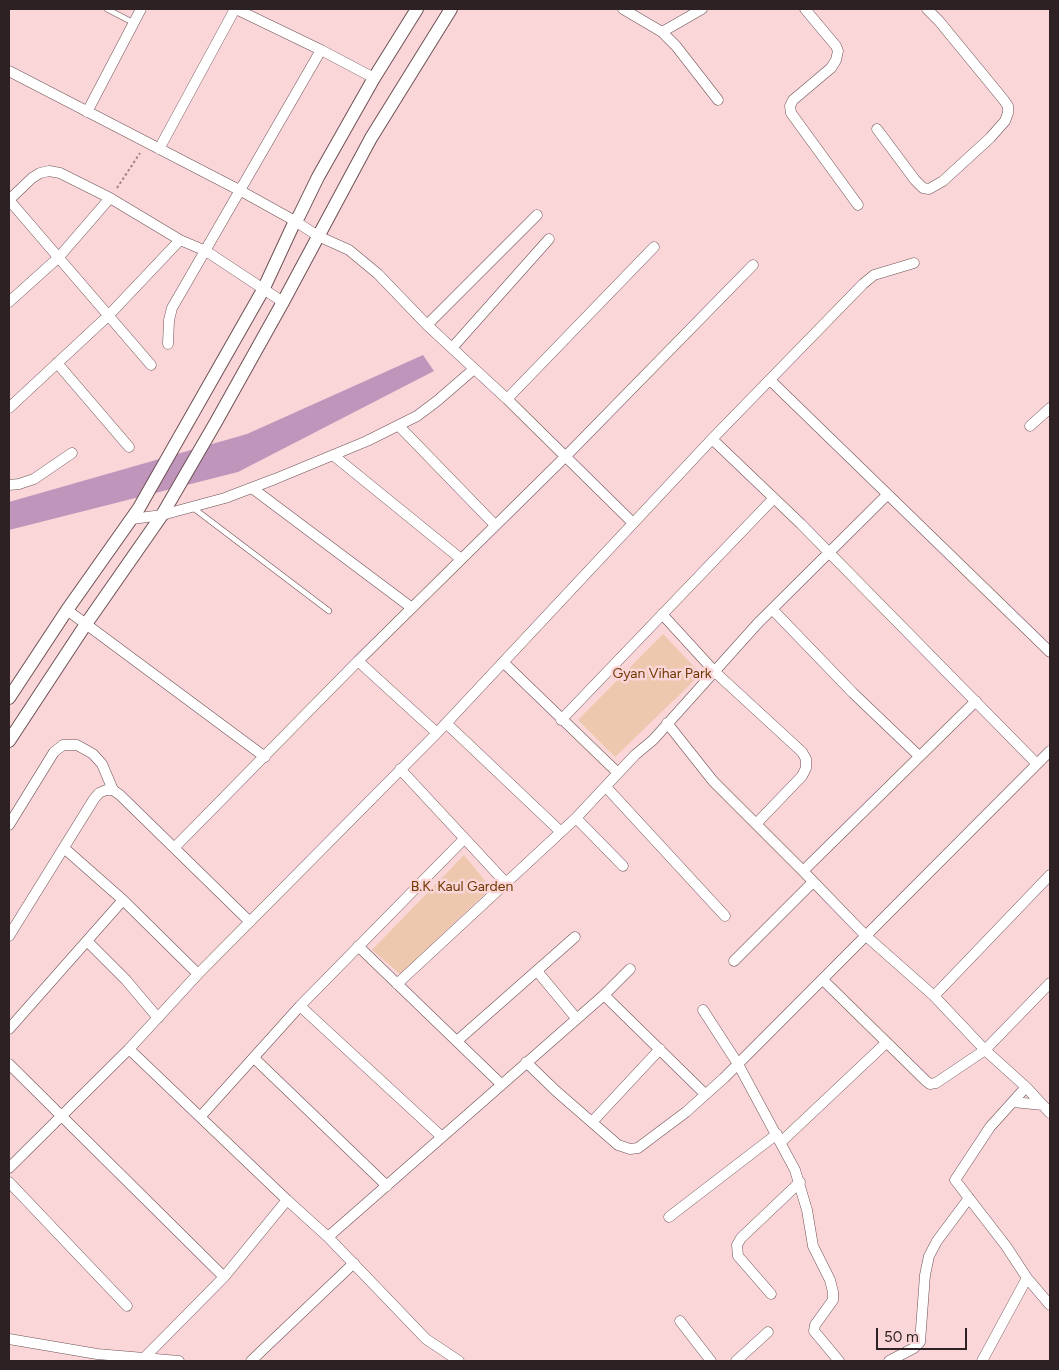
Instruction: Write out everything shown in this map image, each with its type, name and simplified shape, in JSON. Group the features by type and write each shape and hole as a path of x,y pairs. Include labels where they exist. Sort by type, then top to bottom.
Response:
{"street":[{"path":"87,112 141,9"},
{"path":"159,149 236,9 322,50 374,78"},
{"path":"9,698 67,610 136,513 263,290 318,177 374,78 417,9"},
{"path":"9,741 86,624 170,502 283,302 371,138 451,9"},
{"path":"662,32 702,9"},
{"path":"805,9 836,46 838,52 831,68 793,100 790,106 791,113 858,205"},
{"path":"877,129 916,180 923,188 929,189 943,181 990,138 1005,121 1008,106 939,21 927,9"},
{"path":"630,10 662,32 676,46 718,100"},
{"path":"168,344 169,320 172,308 322,50"},
{"path":"9,71 241,191 318,236 349,250 378,274 430,327 507,399 633,523"},
{"path":"151,365 9,200 40,173 49,171 60,173 110,198 180,240 206,251 283,302"},
{"path":"9,302 58,256 110,198"},
{"path":"430,327 537,215"},
{"path":"450,346 549,239"},
{"path":"10,404 109,316 180,240"},
{"path":"507,399 654,247"},
{"path":"9,1168 437,733 712,438 863,284 874,275 914,263"},
{"path":"175,847 753,265"},
{"path":"57,363 128,447"},
{"path":"136,513 162,515 225,498 333,455 417,416 474,369"},
{"path":"770,380 1050,652"},
{"path":"1030,426 1050,408"},
{"path":"398,426 495,525"},
{"path":"712,438 829,552 1037,764"},
{"path":"9,485 34,479 72,453"},
{"path":"333,455 461,559"},
{"path":"252,488 412,608"},
{"path":"398,984 576,818 635,755 653,740 772,609 887,495"},
{"path":"561,720 774,498"},
{"path":"772,609 853,693 918,756"},
{"path":"67,610 265,757"},
{"path":"662,614 715,672 802,752 806,759 806,768 802,776 756,824"},
{"path":"358,661 437,733"},
{"path":"503,662 618,773"},
{"path":"804,871 918,756 976,701"},
{"path":"446,723 561,832"},
{"path":"667,723 713,781 804,871 865,935 934,996 985,1050 1026,1087 1046,1109"},
{"path":"9,825 54,752 63,745 77,745 93,754 102,764 113,790"},
{"path":"526,1062 618,1145 630,1149 638,1148 671,1123 738,1064 1050,751"},
{"path":"400,769 506,883"},
{"path":"606,787 725,916"},
{"path":"9,936 94,799 99,793 106,790 113,790 120,794 250,922"},
{"path":"576,818 623,866"},
{"path":"201,1116 300,1006 464,839"},
{"path":"64,848 123,900 198,974"},
{"path":"934,996 1050,875"},
{"path":"734,962 813,882"},
{"path":"9,1028 123,900"},
{"path":"457,1041 575,937"},
{"path":"87,941 126,980 158,1018"},
{"path":"358,946 502,1084"},
{"path":"328,1237 604,995 630,969"},
{"path":"537,971 576,1018"},
{"path":"823,980 930,1084 936,1083 985,1050 1050,984"},
{"path":"604,995 705,1094"},
{"path":"300,1006 442,1137"},
{"path":"703,1010 738,1064 779,1138 800,1182 813,1246 830,1280 833,1292 833,1300 815,1325 814,1331 839,1361"},
{"path":"669,1217 779,1138 886,1043"},
{"path":"129,1048 328,1237 426,1339 459,1361"},
{"path":"592,1122 660,1049"},
{"path":"254,1058 387,1186"},
{"path":"9,1064 224,1276"},
{"path":"1026,1087 990,1128 955,1180 1006,1246 1027,1278 1050,1305"},
{"path":"1013,1102 1046,1109"},
{"path":"9,1182 127,1306"},
{"path":"771,1294 738,1256 737,1245 741,1238 800,1182"},
{"path":"889,1361 914,1348 920,1342 926,1265 937,1241 969,1198"},
{"path":"144,1357 224,1276 287,1200"},
{"path":"251,1361 354,1263"},
{"path":"982,1361 1027,1278"},
{"path":"680,1322 711,1361"},
{"path":"736,1361 768,1332"},
{"path":"9,1339 95,1358 144,1357 179,1361"}],"lane":[{"path":"107,9 134,24"},
{"path":"192,507 328,611"}],"path":[{"path":"110,198 147,142"}],"green space":[{"name":"Gyan Vihar Park","path":"663,634 701,674 615,757 578,720"},
{"name":"B.K. Kaul Garden","path":"464,855 491,888 400,974 372,950"}],"shaded area":[{"path":"423,355 434,371 238,472 9,530 9,502 247,434"}]}
